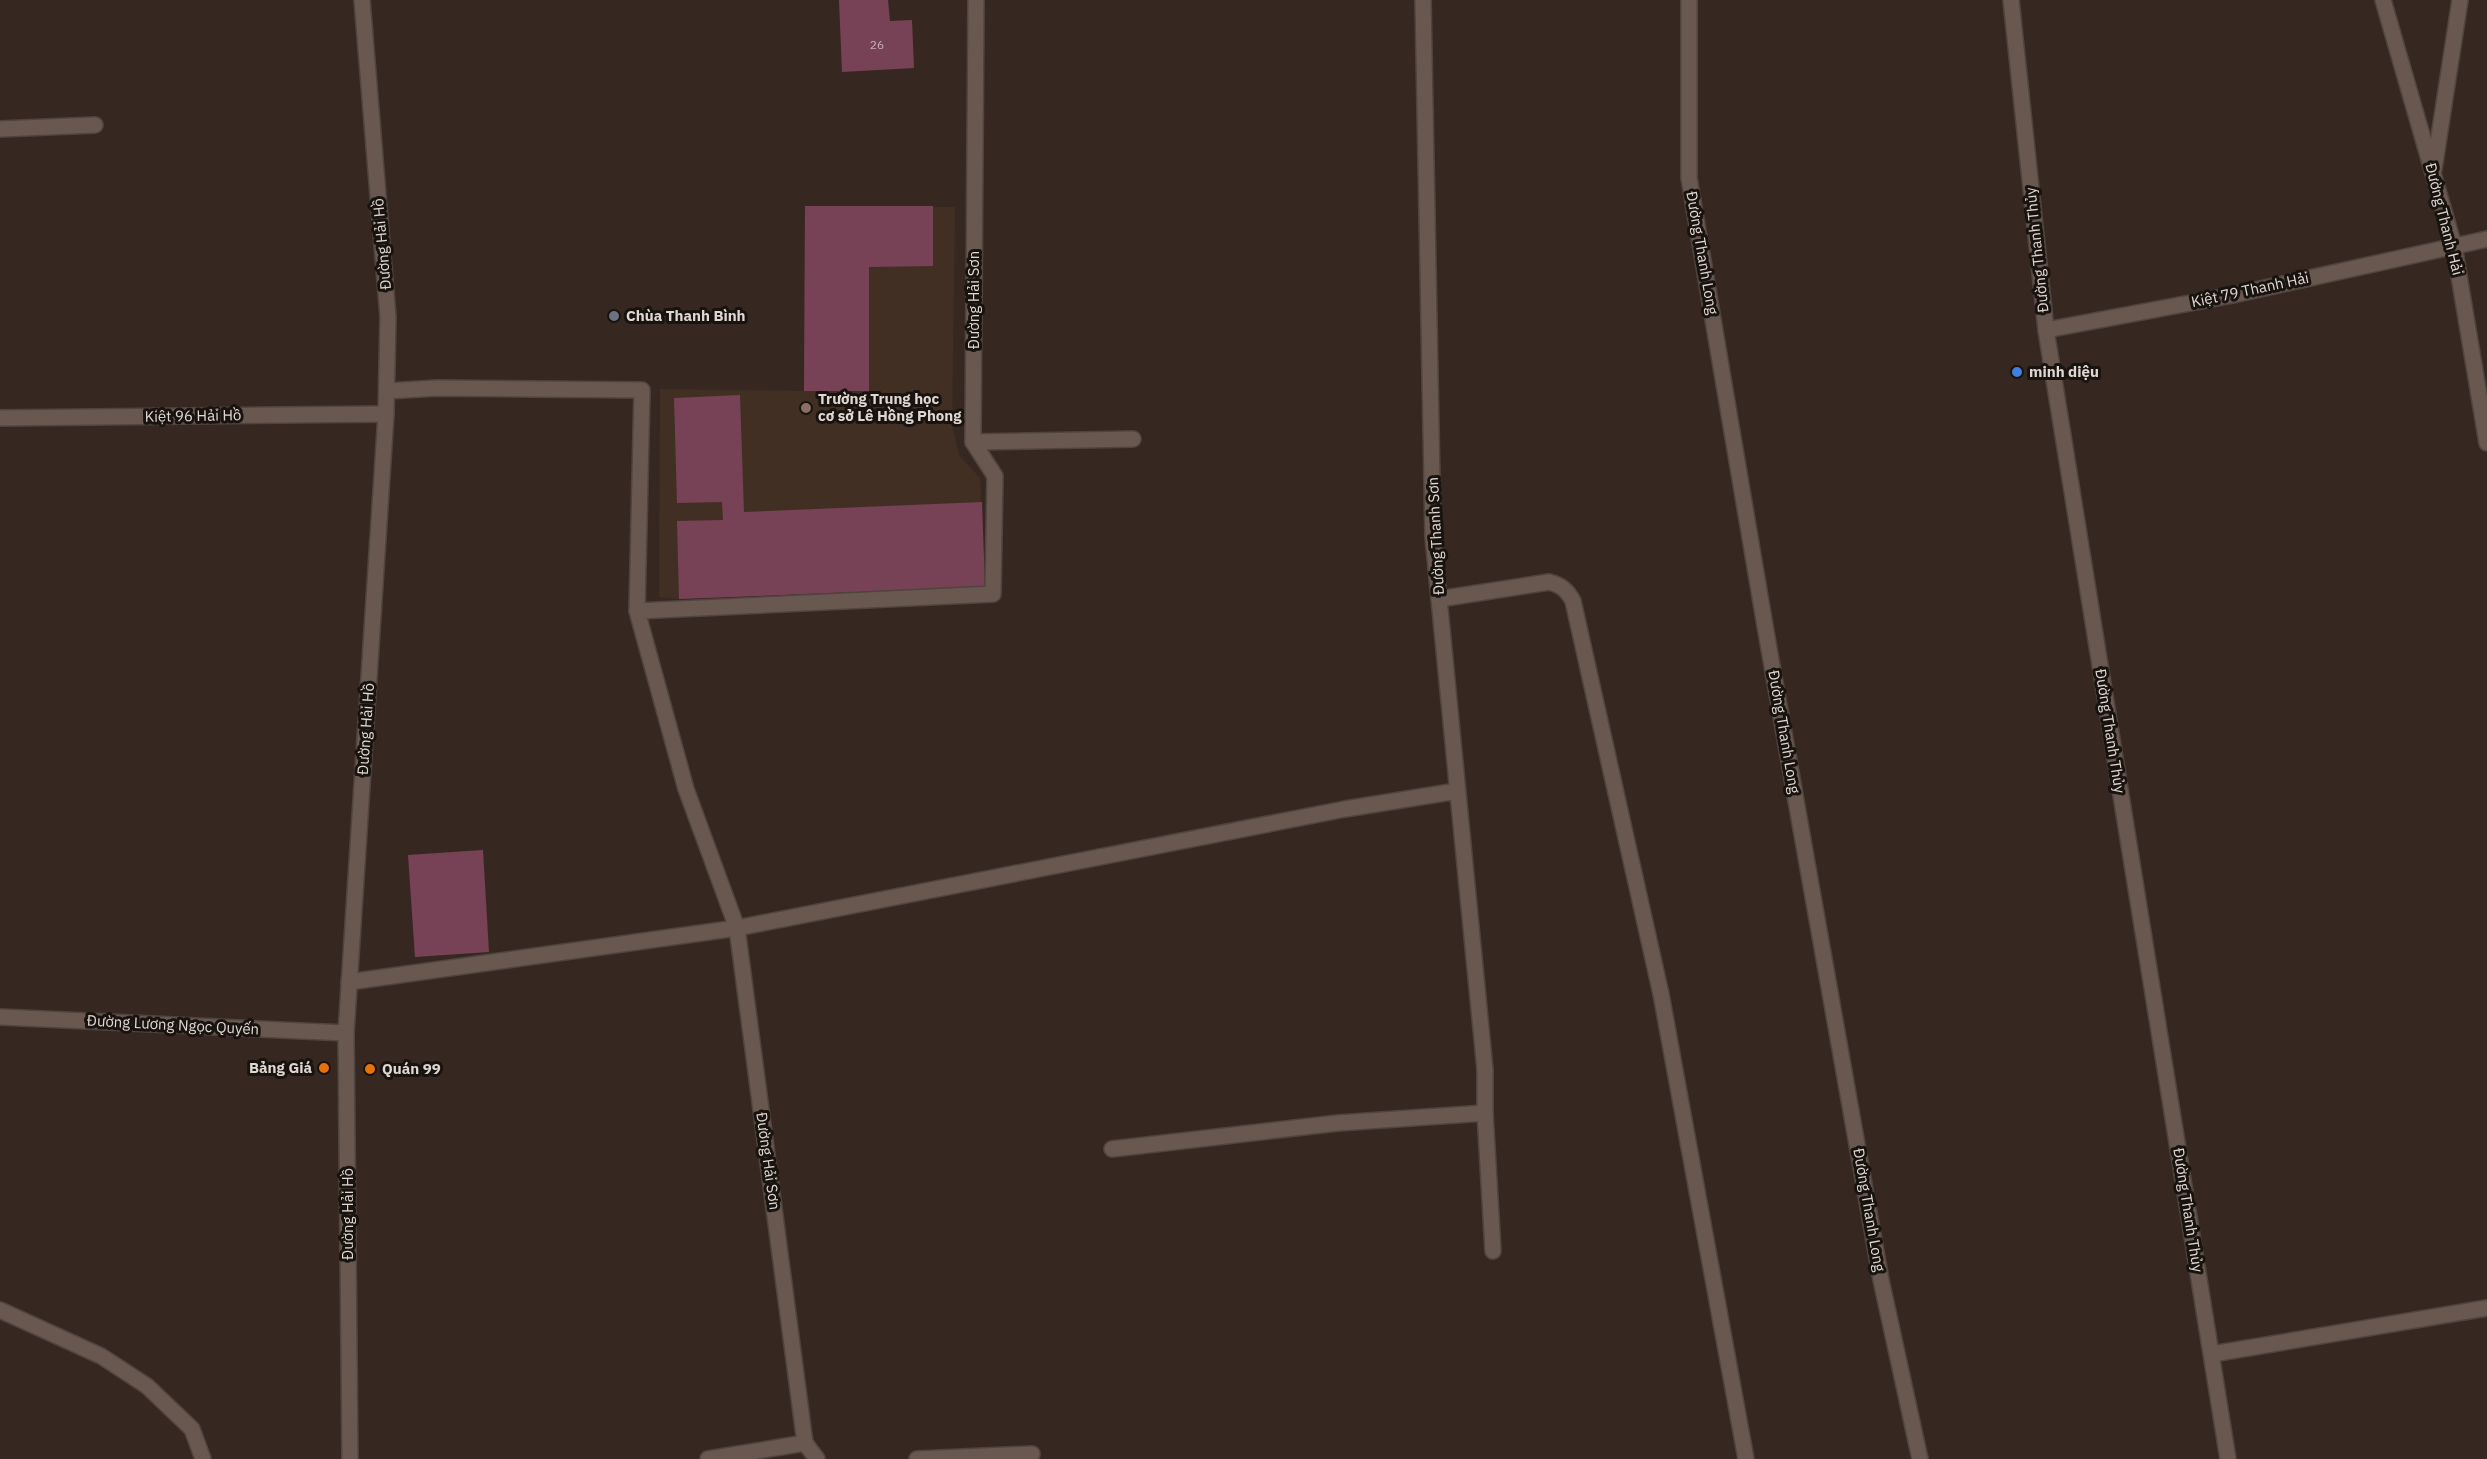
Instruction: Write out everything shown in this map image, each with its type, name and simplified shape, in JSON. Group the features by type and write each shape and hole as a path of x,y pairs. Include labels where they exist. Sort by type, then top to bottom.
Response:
{"street":[{"name":"Đường Hải Hồ","path":"350,1459 346,1033 386,414 388,317 362,0"},
{"name":"Đường Hải Sơn","path":"973,442 976,0"},
{"name":"Đường Thanh Sơn","path":"1423,0 1434,537 1485,1070 1485,1113 1493,1251"},
{"name":"Đường Thanh Long","path":"1689,0 1689,178 1763,614 1881,1280 1920,1459"},
{"name":"Đường Thanh Thủy","path":"2011,0 2046,330 2228,1459"},
{"name":"Đường Thanh Hải","path":"2383,0 2454,246 2487,442"},
{"path":"2433,173 2460,0"},
{"path":"0,129 95,125"},
{"name":"Kiệt 79 Thanh Hải","path":"2046,330 2233,295 2487,239"},
{"name":"Đường Hải Sơn","path":"387,391 437,388 642,390 637,611 686,789 737,928 805,1443"},
{"name":"Kiệt 96 Hải Hồ","path":"0,418 386,414"},
{"path":"973,442 1133,439"},
{"path":"637,611 993,594 995,476 973,442"},
{"path":"1439,599 1549,582 1559,585 1568,592 1573,600 1661,993 1746,1459"},
{"path":"349,982 737,928 1345,809 1457,791"},
{"name":"Đường Lương Ngọc Quyến","path":"0,1017 346,1033"},
{"path":"1112,1149 1338,1123 1485,1113"},
{"path":"2212,1354 2487,1308"},
{"path":"0,1310 101,1356 147,1386 192,1429 203,1459"},
{"path":"708,1459 805,1443 817,1459"},
{"path":"917,1459 1032,1456"}],"shaded area":[{"name":"Trường Trung học cơ sở Lê Hồng Phong","path":"805,206 955,207 952,425 959,455 980,478 985,587 679,599 659,597 660,389 804,391"}],"building":[{"path":"839,0 888,0 890,21 912,20 914,68 842,72"},
{"path":"805,206 933,206 933,266 869,267 869,391 804,391"},
{"path":"740,395 744,512 982,502 985,587 679,599 677,521 723,520 722,502 677,503 674,398"},
{"path":"483,850 489,952 415,957 408,855"}],"place":[{"name":"Chùa Thanh Bình","path":"614,316"},
{"name":"minh diệu","path":"2017,372"},
{"name":"Trường Trung học cơ sở Lê Hồng Phong","path":"806,408"},
{"name":"Bảng Giá","path":"324,1068"},
{"name":"Quán 99","path":"370,1069"}]}
